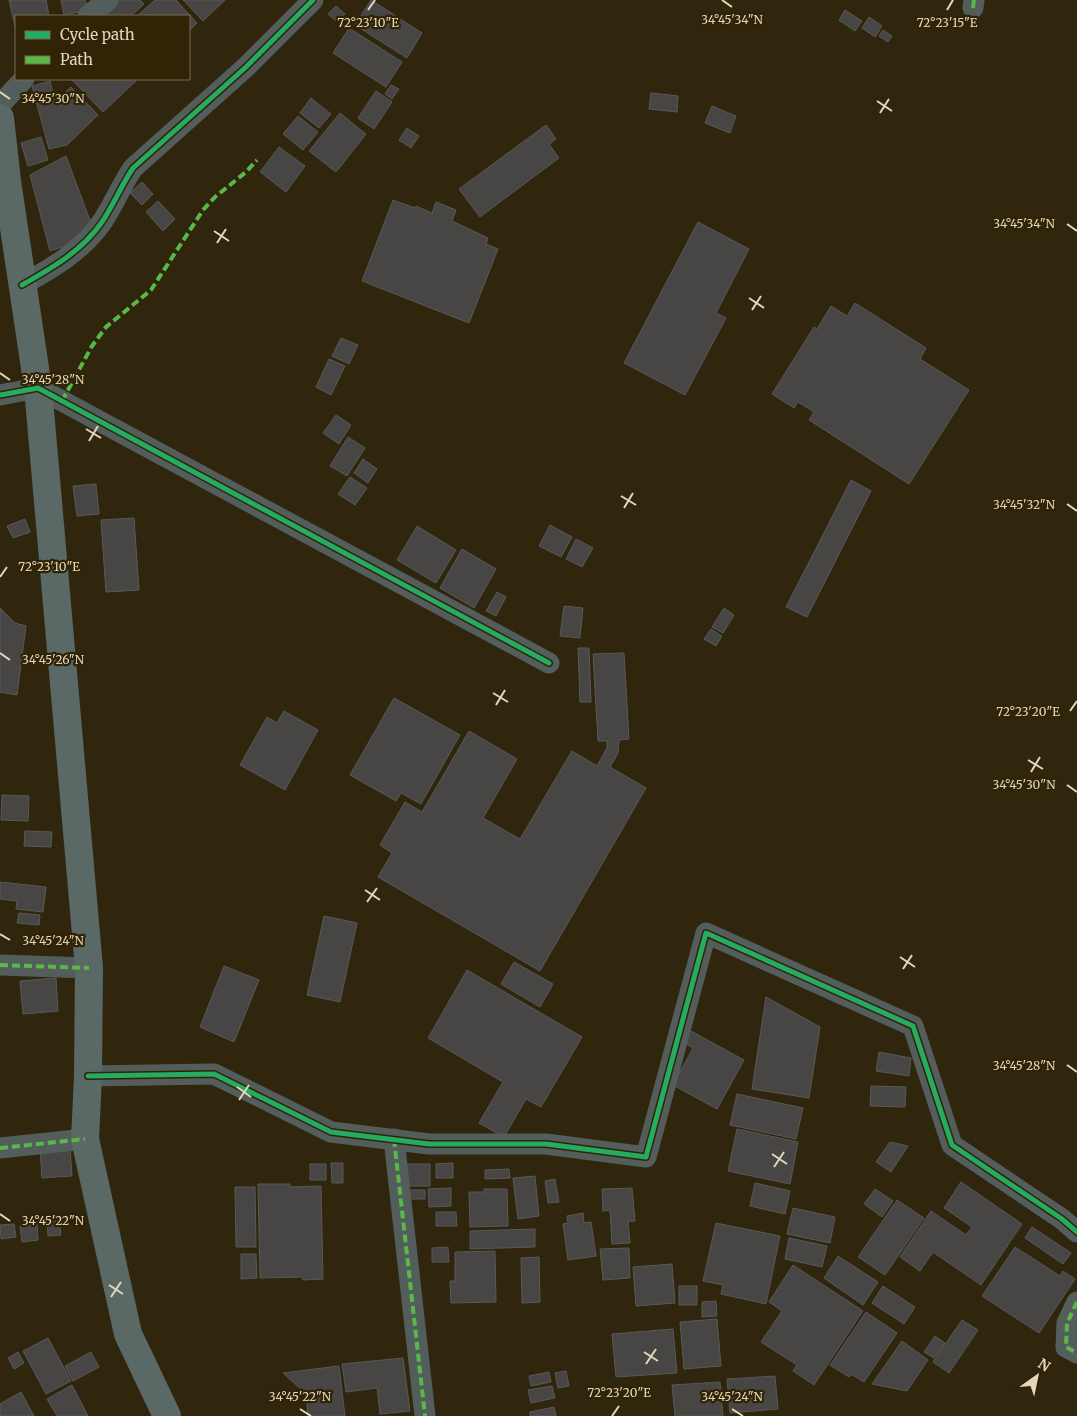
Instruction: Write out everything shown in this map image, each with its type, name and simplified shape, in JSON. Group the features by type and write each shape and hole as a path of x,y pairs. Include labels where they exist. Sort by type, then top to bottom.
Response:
{"main road":[{"path":"0,118 38,388 89,968 88,1076 85,1139 128,1334 167,1416"}],"street":[{"path":"89,15 108,0"},
{"path":"22,285 64,260 87,240 112,207 121,186 133,168 246,67 313,0"},
{"path":"0,105 23,80"},
{"path":"0,395 38,388 548,663"},
{"path":"88,1076 214,1074 331,1132 429,1144 546,1144 646,1157 706,933 913,1026 952,1145 1062,1219 1077,1232"},
{"path":"0,965 89,968"},
{"path":"0,1148 85,1139"},
{"path":"394,1139 426,1416"},
{"path":"1077,1302 1067,1323 1066,1347 1077,1353"}],"building":[{"path":"9,0 46,0 49,15 15,15 15,27"},
{"path":"61,0 85,0 88,10 64,15"},
{"path":"120,0 140,0 144,4 132,15 104,15"},
{"path":"155,0 176,0 190,15 138,15"},
{"path":"183,0 225,0 203,21"},
{"path":"371,0 422,33 407,58 355,25"},
{"path":"336,6 345,14 337,22 328,14"},
{"path":"845,10 862,21 855,31 839,20"},
{"path":"190,15 197,23 190,30"},
{"path":"869,17 882,26 875,37 862,28"},
{"path":"349,28 402,62 386,87 333,53"},
{"path":"883,30 892,36 888,42 879,36"},
{"path":"72,80 137,80 103,112"},
{"path":"50,81 55,102 71,87 98,115 67,145 49,149 32,86"},
{"path":"391,85 399,89 392,99 385,94"},
{"path":"376,91 392,102 374,129 358,118"},
{"path":"651,93 678,96 677,112 649,109"},
{"path":"311,98 331,114 319,128 300,113"},
{"path":"712,106 736,116 730,133 705,123"},
{"path":"340,113 366,134 336,172 309,151"},
{"path":"298,116 318,132 303,150 283,134"},
{"path":"546,125 556,139 549,144 559,158 480,217 459,189"},
{"path":"407,128 419,136 411,148 399,140"},
{"path":"41,137 48,160 28,166 21,143"},
{"path":"279,147 305,166 286,192 260,172"},
{"path":"66,156 91,223 74,243 50,251 30,175"},
{"path":"142,182 153,194 142,205 130,193"},
{"path":"393,200 415,208 416,206 432,213 436,202 456,210 452,221 488,238 486,244 498,249 469,323 362,281"},
{"path":"158,201 175,219 163,231 146,212"},
{"path":"698,222 749,249 716,313 726,318 685,395 624,363"},
{"path":"855,303 926,348 920,359 969,390 909,484 809,420 814,412 798,402 794,408 772,394 814,327 817,329 831,306 847,316"},
{"path":"341,338 358,345 349,364 332,356"},
{"path":"329,359 345,366 331,395 316,387"},
{"path":"336,415 351,425 339,444 323,433"},
{"path":"348,437 365,448 347,476 330,466"},
{"path":"363,459 377,469 368,483 354,473"},
{"path":"350,477 367,488 355,505 338,494"},
{"path":"851,480 871,491 807,617 786,607"},
{"path":"96,484 99,514 77,516 73,486"},
{"path":"134,518 139,590 106,592 101,520"},
{"path":"25,519 30,532 13,538 7,526"},
{"path":"550,525 572,537 561,557 539,546"},
{"path":"417,526 456,550 436,583 397,560"},
{"path":"576,539 593,548 582,567 566,559"},
{"path":"462,549 496,569 474,608 440,588"},
{"path":"497,592 506,597 496,616 486,611"},
{"path":"564,606 583,608 580,638 560,636"},
{"path":"0,608 15,623 26,626 17,695 0,692"},
{"path":"724,608 734,615 723,633 712,627"},
{"path":"711,629 722,636 716,646 704,639"},
{"path":"578,648 589,648 591,702 580,702"},
{"path":"624,653 629,739 619,740 618,753 610,767 646,788 540,971 378,877 392,853 380,845 405,802 422,812 469,731 517,759 483,818 520,839 572,751 597,766 607,748 607,741 598,741 593,654"},
{"path":"394,698 460,735 421,804 401,793 396,801 350,775"},
{"path":"284,711 318,730 285,790 240,765 267,717 277,723"},
{"path":"2,795 29,796 28,821 1,820"},
{"path":"25,831 52,832 51,847 24,846"},
{"path":"0,882 46,887 43,912 16,909 17,901 0,899"},
{"path":"19,913 40,915 39,925 17,923"},
{"path":"324,916 357,923 340,1002 307,995"},
{"path":"514,962 553,984 540,1007 501,984"},
{"path":"224,966 259,980 234,1042 200,1027"},
{"path":"467,970 582,1037 541,1107 526,1099 504,1137 479,1123 503,1082 428,1038"},
{"path":"56,978 58,1011 23,1014 20,981"},
{"path":"766,997 820,1027 809,1098 752,1089"},
{"path":"689,1030 744,1060 717,1109 673,1085 693,1048 683,1042"},
{"path":"879,1052 911,1058 909,1076 876,1071"},
{"path":"871,1086 906,1087 905,1107 870,1106"},
{"path":"737,1094 803,1108 796,1139 730,1125"},
{"path":"737,1129 798,1142 790,1184 728,1171"},
{"path":"890,1142 908,1146 891,1172 876,1162"},
{"path":"70,1146 72,1176 42,1178 40,1149"},
{"path":"331,1163 343,1163 343,1183 332,1183"},
{"path":"453,1163 453,1178 436,1178 436,1164"},
{"path":"310,1164 326,1164 326,1180 310,1180"},
{"path":"400,1164 430,1164 430,1186 400,1186"},
{"path":"509,1169 510,1178 485,1179 485,1170"},
{"path":"535,1176 539,1216 518,1219 513,1178"},
{"path":"555,1179 559,1202 548,1203 545,1181"},
{"path":"961,1182 1022,1224 981,1285 933,1252 920,1271 900,1257 931,1211 966,1235 972,1227 944,1208"},
{"path":"755,1183 790,1191 785,1214 750,1206"},
{"path":"258,1184 290,1184 290,1187 321,1186 323,1279 303,1280 302,1277 260,1278"},
{"path":"235,1187 255,1187 256,1247 236,1247"},
{"path":"451,1188 451,1206 429,1207 428,1189"},
{"path":"632,1188 635,1221 628,1221 630,1243 612,1244 610,1210 603,1211 602,1189"},
{"path":"484,1189 507,1189 508,1226 470,1227 469,1192 484,1192"},
{"path":"875,1189 893,1201 882,1217 864,1204"},
{"path":"405,1190 425,1190 425,1199 405,1199"},
{"path":"897,1200 924,1218 885,1275 858,1257"},
{"path":"793,1208 835,1217 830,1243 787,1234"},
{"path":"436,1212 456,1212 457,1226 436,1226"},
{"path":"583,1213 584,1223 591,1222 596,1256 568,1260 563,1224 568,1223 567,1216"},
{"path":"59,1221 61,1235 48,1236 47,1222"},
{"path":"716,1223 780,1236 766,1304 721,1294 723,1285 703,1281"},
{"path":"14,1224 16,1237 1,1239 0,1225"},
{"path":"37,1224 38,1240 22,1242 20,1226"},
{"path":"1032,1227 1071,1253 1063,1264 1025,1238"},
{"path":"535,1229 535,1247 470,1249 470,1231"},
{"path":"789,1238 827,1246 822,1267 785,1259"},
{"path":"448,1247 449,1262 432,1262 432,1248"},
{"path":"1015,1247 1060,1276 1063,1271 1075,1279 1039,1333 982,1296"},
{"path":"629,1248 630,1278 603,1280 600,1249"},
{"path":"495,1251 496,1302 451,1303 450,1281 455,1281 455,1252"},
{"path":"241,1254 256,1254 257,1278 241,1279"},
{"path":"838,1256 878,1282 863,1305 824,1278"},
{"path":"539,1257 540,1302 522,1303 521,1258"},
{"path":"672,1264 675,1303 636,1306 633,1267"},
{"path":"793,1265 863,1311 814,1385 793,1371 797,1365 761,1342 782,1311 769,1302"},
{"path":"679,1286 697,1286 697,1305 679,1305"},
{"path":"883,1286 915,1307 904,1324 872,1303"},
{"path":"716,1301 717,1316 702,1317 702,1302"},
{"path":"866,1312 897,1333 864,1382 851,1374 849,1377 830,1365"},
{"path":"717,1319 721,1366 684,1369 680,1322"},
{"path":"962,1320 978,1330 949,1373 933,1362"},
{"path":"673,1329 677,1373 616,1377 612,1334"},
{"path":"935,1336 945,1343 934,1358 924,1352"},
{"path":"48,1338 71,1381 46,1394 23,1351"},
{"path":"902,1341 928,1360 907,1391 872,1384"},
{"path":"18,1352 24,1363 14,1369 8,1358"},
{"path":"91,1352 99,1367 73,1381 65,1366"},
{"path":"403,1358 410,1411 380,1414 377,1388 346,1392 342,1364"},
{"path":"339,1366 345,1416 308,1416 306,1394 283,1373"},
{"path":"566,1371 569,1386 558,1388 555,1373"},
{"path":"549,1372 551,1382 531,1386 529,1376"},
{"path":"775,1376 778,1409 730,1413 727,1379"},
{"path":"720,1382 723,1416 675,1416 672,1385"},
{"path":"72,1385 88,1416 57,1416 47,1399"},
{"path":"552,1386 555,1398 531,1403 528,1390"},
{"path":"21,1392 34,1416 0,1416 0,1404"},
{"path":"554,1407 556,1416 530,1416 530,1412"}],"marked path":[{"path":"973,8 974,0"},
{"path":"62,401 92,346 106,327 151,290 203,210 257,160"},
{"path":"0,965 89,968"},
{"path":"0,1148 85,1139"},
{"path":"394,1139 425,1416"},
{"path":"1077,1302 1067,1323 1066,1347 1077,1353"}],"cycle path":[{"path":"22,285 55,265 85,242 102,222 133,168 246,67 313,0"},
{"path":"0,395 38,388 549,663"},
{"path":"88,1076 214,1074 331,1132 429,1144 546,1144 646,1157 706,933 913,1026 952,1145 1062,1219 1077,1232"}]}
